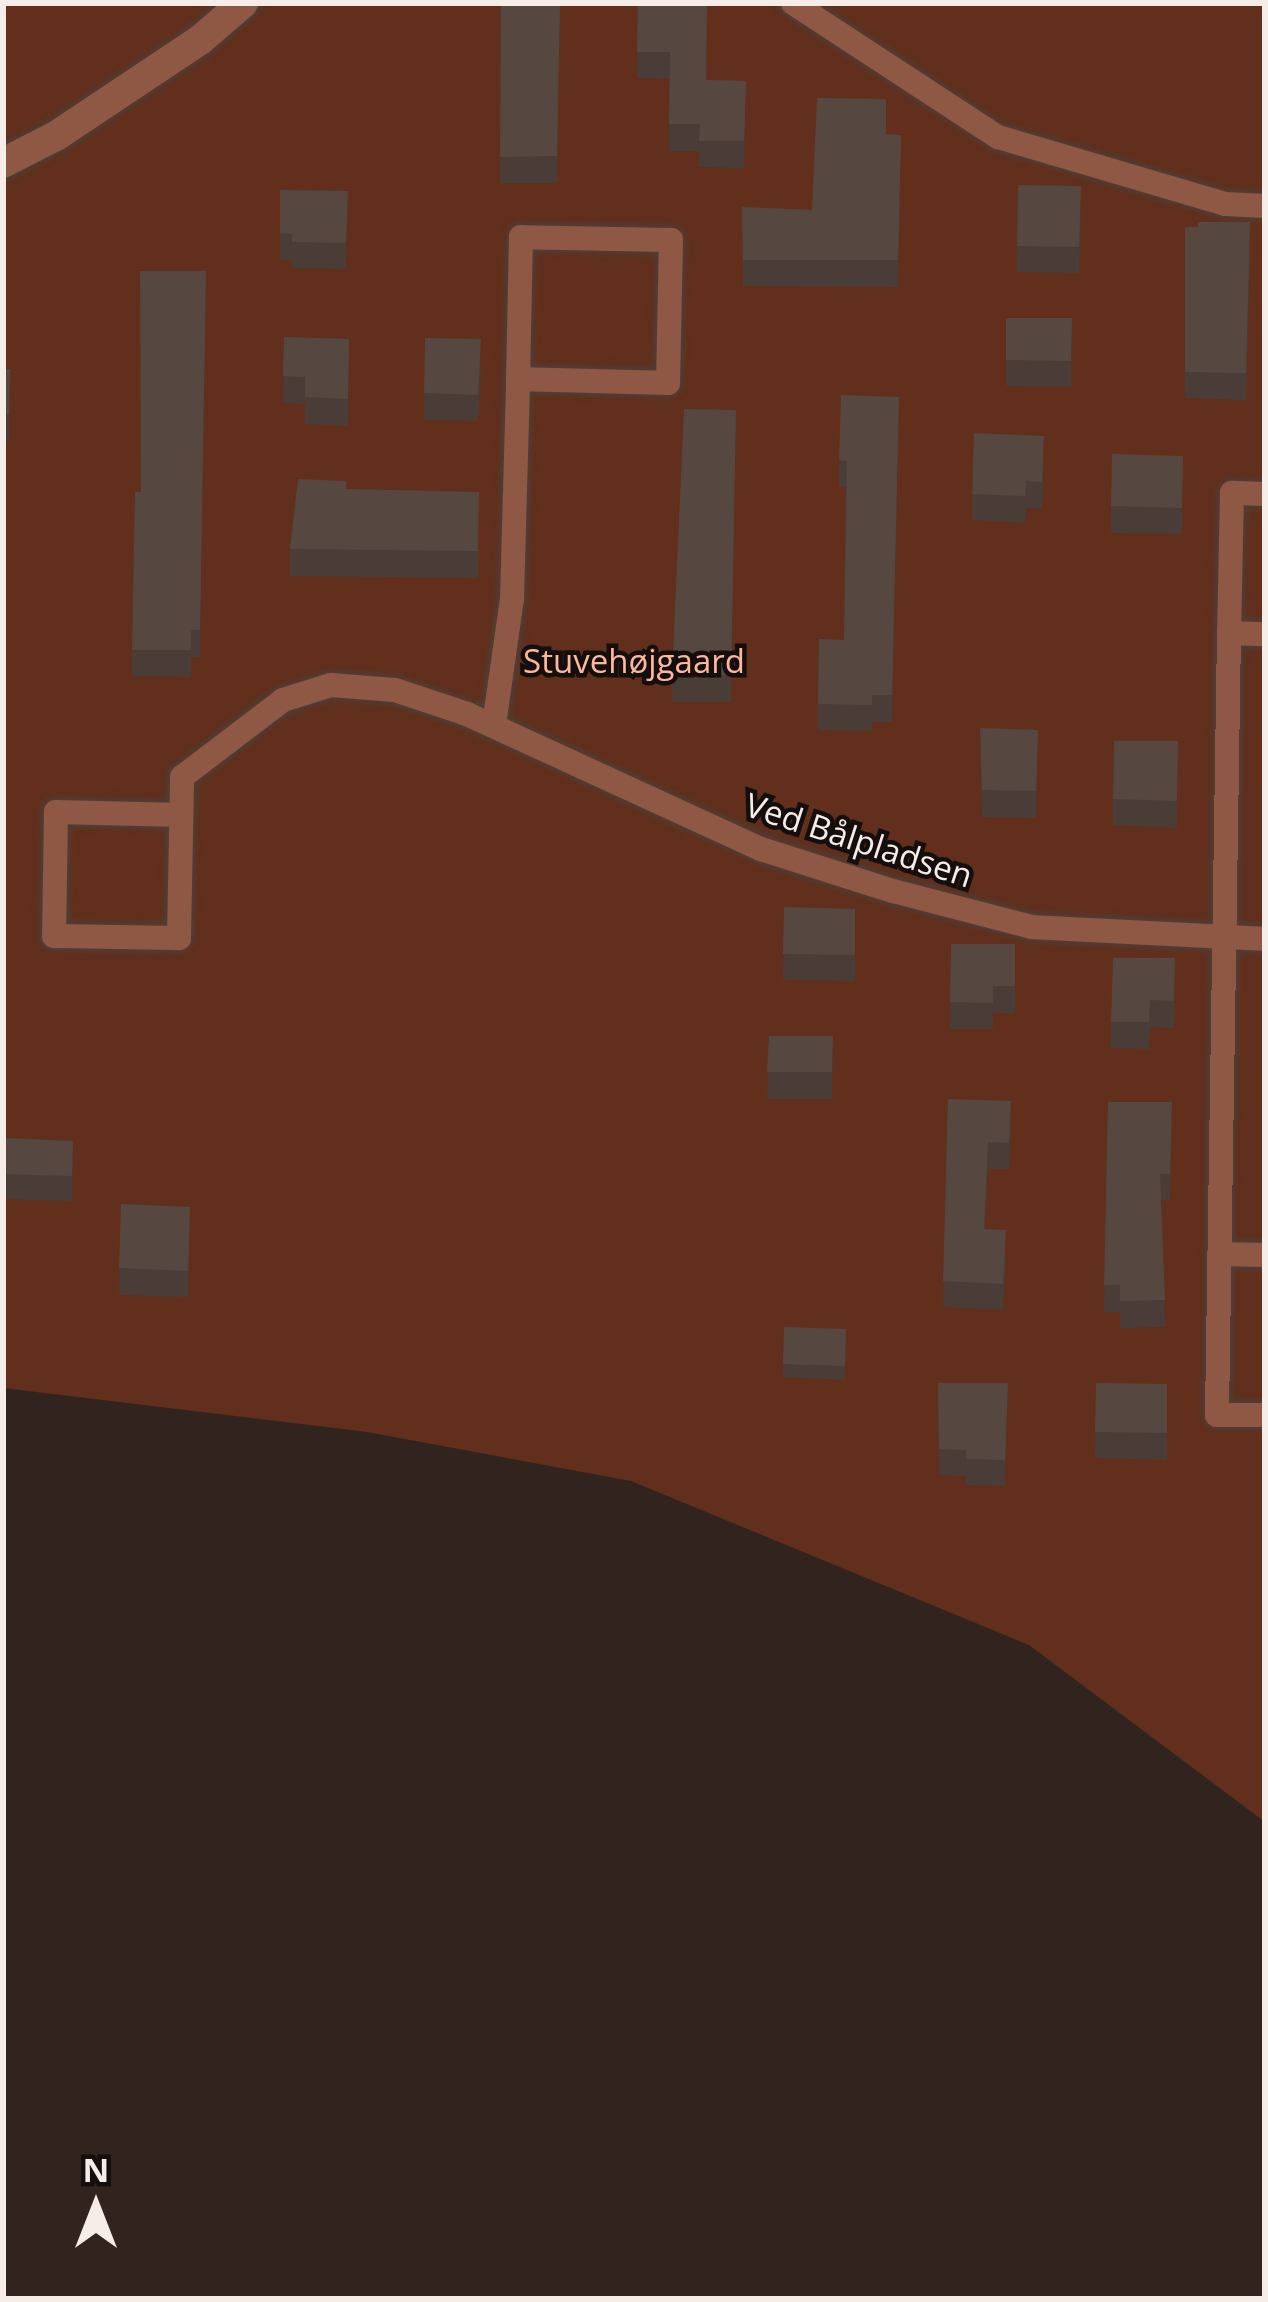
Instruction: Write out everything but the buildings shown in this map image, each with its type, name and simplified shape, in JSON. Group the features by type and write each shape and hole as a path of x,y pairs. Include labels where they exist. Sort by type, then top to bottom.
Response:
{"street":[{"path":"3,163 56,136 164,64 243,3"}],"lane":[{"path":"793,3 998,137 1225,204 1265,206"},
{"path":"494,725 512,599 521,237 671,240 668,383 518,380"},
{"path":"1265,494 1232,493 1216,1414 1265,1415"},
{"path":"1229,633 1265,634"},
{"name":"Ved Bålpladsen","path":"181,814 56,812 54,936 178,938 182,777 283,700 332,685 395,690 494,725 761,849 893,891 1032,927 1265,939"},
{"path":"1219,1254 1265,1255"}],"green space":[{"name":"Stuvehøjgaard","path":"3,3 1265,3 1265,1822 1029,1645 631,1481 367,1432 3,1388"}]}
